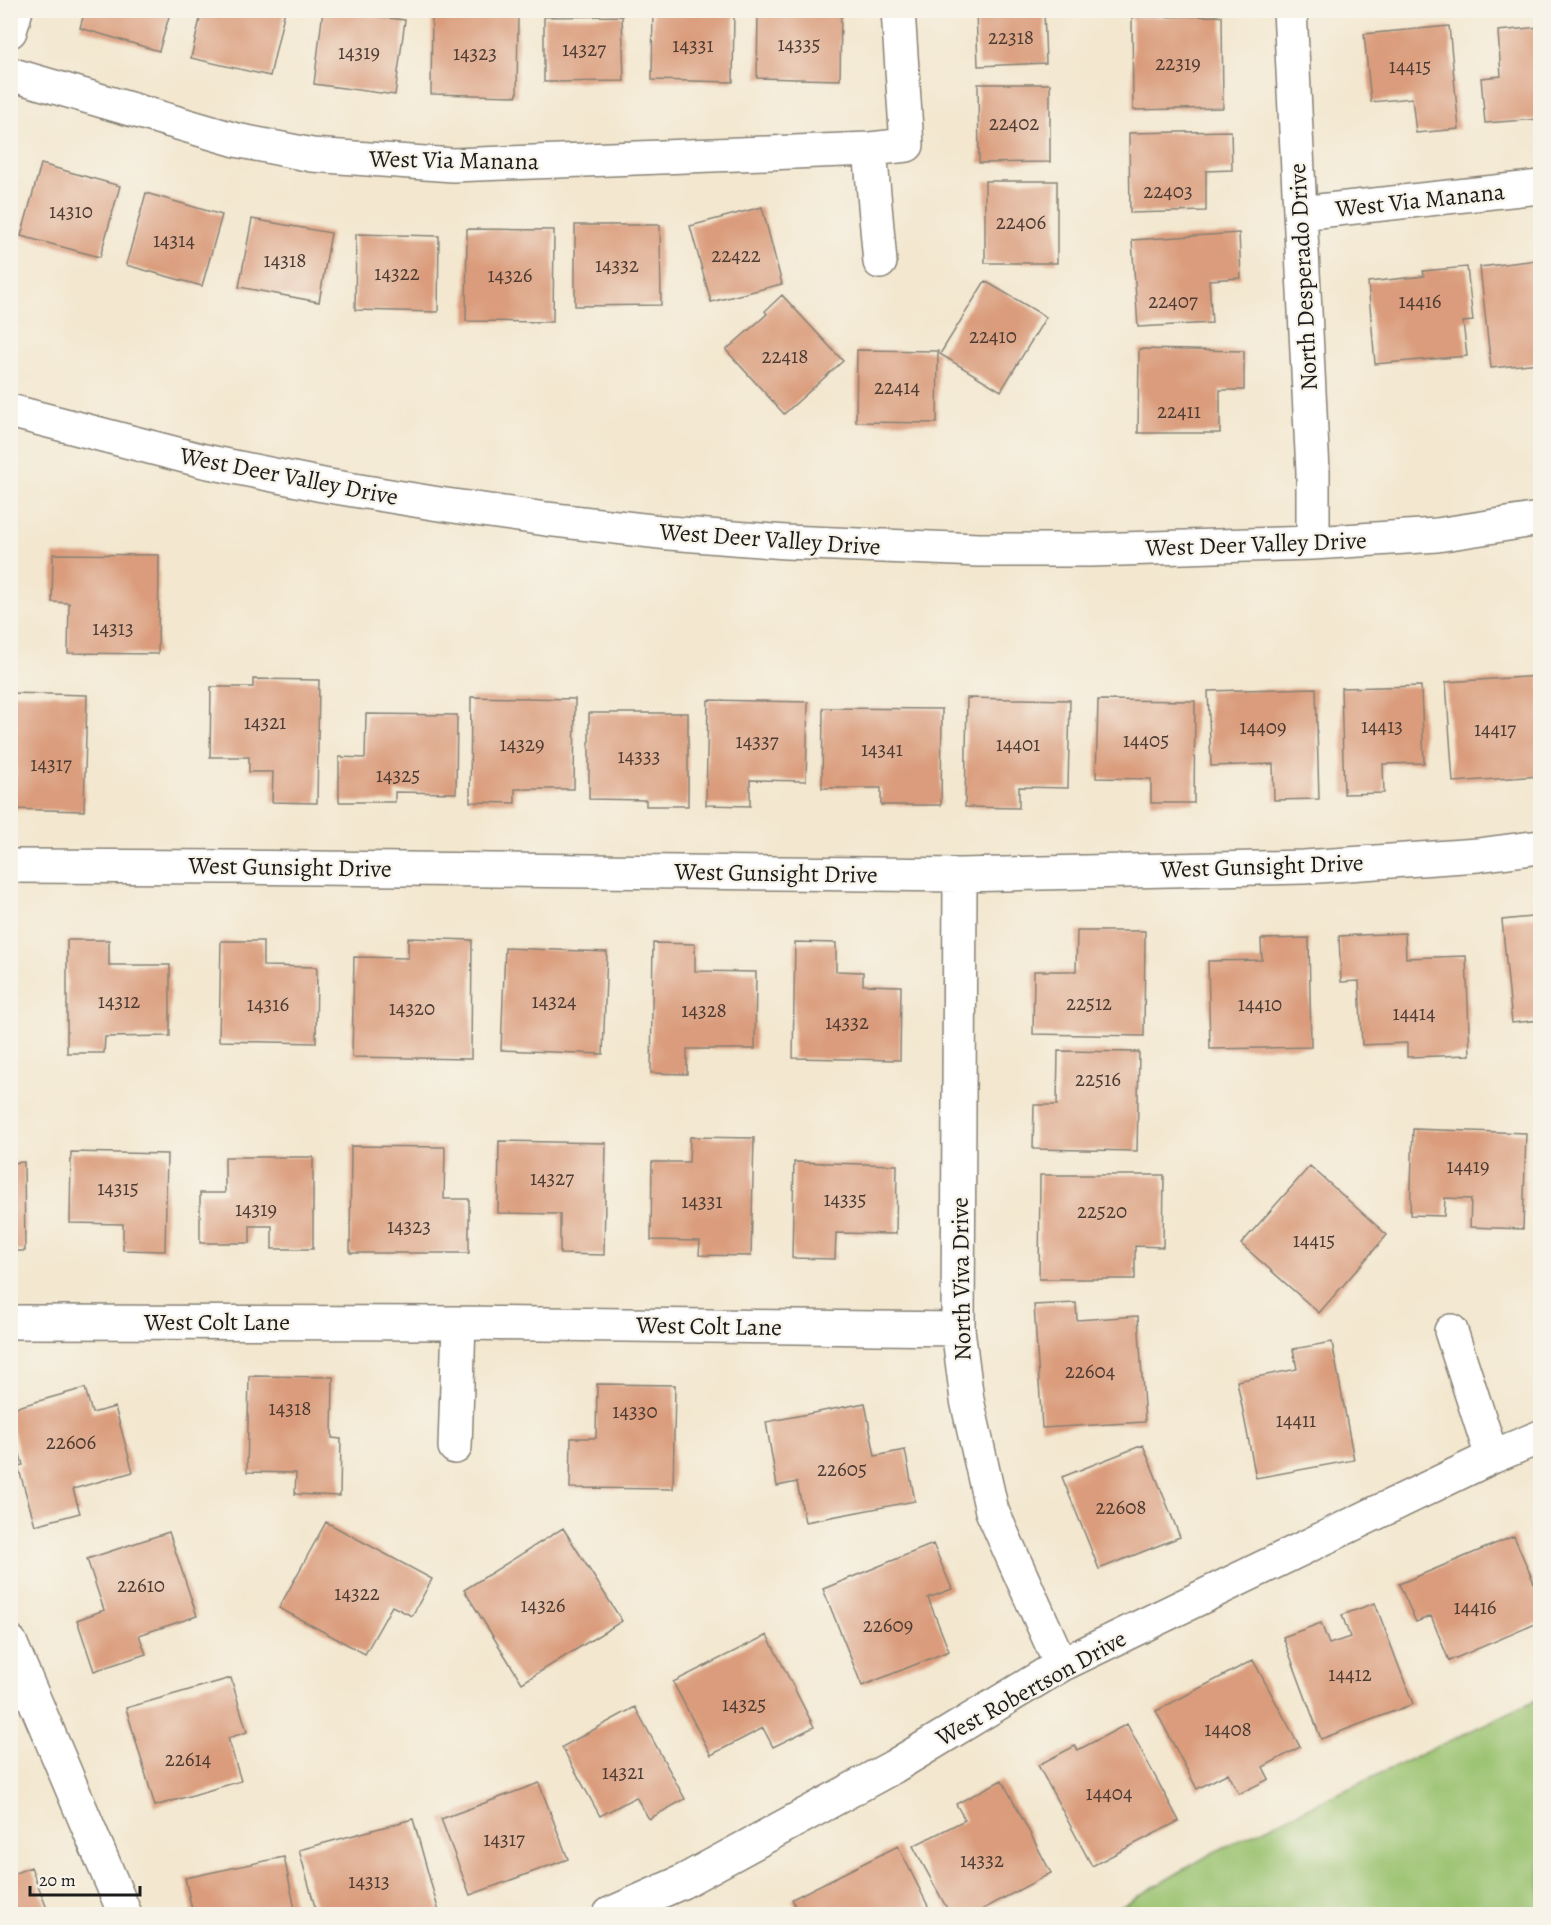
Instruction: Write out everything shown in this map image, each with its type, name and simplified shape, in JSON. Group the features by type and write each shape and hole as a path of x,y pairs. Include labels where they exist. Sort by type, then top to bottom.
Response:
{"street":[{"path":"10,31 16,10"},
{"name":"West Via Manana","path":"10,74 236,140 312,155 453,165 870,149 907,145 898,10"},
{"name":"North Desperado Drive","path":"1290,10 1313,472 1313,543"},
{"path":"870,149 880,261"},
{"name":"West Via Manana","path":"1300,213 1540,187"},
{"name":"West Deer Valley Drive","path":"10,411 204,461 323,485 451,506 669,533 786,542 979,550 1090,550 1313,543 1437,535 1540,519"},
{"name":"West Gunsight Drive","path":"10,866 960,875 1304,867 1478,855 1540,847"},
{"name":"North Viva Drive","path":"960,875 958,1329 967,1400 992,1511 1060,1665"},
{"name":"West Colt Lane","path":"10,1322 459,1323 958,1329"},
{"path":"454,1447 459,1323"},
{"path":"1451,1331 1492,1457"},
{"name":"West Robertson Drive","path":"610,1914 682,1882 894,1767 1060,1665 1492,1457 1540,1437"},
{"path":"10,1642 125,1914"}],"green space":[{"path":"1540,1698 1540,1914 1107,1914 1214,1852"}],"building":[{"path":"85,10 171,10 159,51 80,28"},
{"path":"202,10 285,10 270,76 191,58"},
{"path":"323,10 405,20 395,95 314,84"},
{"path":"653,10 734,10 733,82 652,80"},
{"path":"758,10 841,10 840,80 757,78"},
{"path":"976,10 1044,10 1046,63 978,66"},
{"path":"432,11 518,12 517,96 431,94"},
{"path":"622,16 624,81 544,82 544,17"},
{"path":"1222,16 1223,108 1133,110 1132,17"},
{"path":"1449,26 1459,129 1416,133 1412,98 1371,102 1364,34"},
{"path":"1540,27 1540,119 1485,123 1481,78 1501,76 1498,31"},
{"path":"978,84 1050,84 1050,162 979,163"},
{"path":"1231,131 1232,170 1206,171 1206,211 1130,213 1129,133"},
{"path":"10,150 16,152 11,169 10,169"},
{"path":"41,164 120,186 100,257 21,236"},
{"path":"985,181 1057,181 1057,263 985,263"},
{"path":"146,193 222,215 202,286 126,265"},
{"path":"762,207 782,284 711,302 690,226"},
{"path":"252,219 331,233 319,302 239,287"},
{"path":"575,225 660,225 661,305 575,306"},
{"path":"467,229 554,230 553,322 466,321"},
{"path":"1239,233 1241,278 1209,280 1212,323 1138,327 1132,240"},
{"path":"356,234 439,236 438,312 355,310"},
{"path":"1537,260 1537,263 1540,263 1540,363 1491,368 1480,267"},
{"path":"1467,267 1473,321 1463,322 1467,356 1375,364 1368,282 1424,276 1423,271"},
{"path":"985,281 1046,317 1001,391 940,354"},
{"path":"782,295 843,361 784,414 726,350 767,314 765,311"},
{"path":"1139,349 1244,351 1244,390 1220,390 1220,433 1138,433"},
{"path":"857,350 938,351 937,423 856,422"},
{"path":"53,554 159,555 158,654 68,653 69,603 52,602"},
{"path":"1540,676 1540,776 1453,782 1446,682"},
{"path":"253,679 319,680 317,803 272,802 273,772 249,772 249,757 210,757 211,687 253,687"},
{"path":"1421,686 1424,763 1383,764 1384,793 1344,794 1341,688"},
{"path":"1316,688 1319,799 1274,800 1273,764 1211,766 1208,691"},
{"path":"10,693 87,695 84,811 10,809 10,776 16,776 16,751 10,751"},
{"path":"471,697 575,699 574,789 515,789 515,803 470,802"},
{"path":"967,698 1070,700 1068,788 1019,787 1019,808 965,807"},
{"path":"708,700 808,702 806,781 750,780 750,806 706,805"},
{"path":"1098,700 1195,701 1194,803 1151,803 1151,779 1096,778"},
{"path":"823,708 942,709 941,805 881,805 881,788 822,788"},
{"path":"589,713 688,713 688,806 646,806 646,800 589,799"},
{"path":"366,714 457,715 456,793 395,792 395,802 339,802 339,757 365,758"},
{"path":"1540,916 1540,1020 1512,1023 1502,920"},
{"path":"1077,931 1145,931 1144,1036 1033,1034 1034,971 1076,971"},
{"path":"1405,933 1406,958 1466,956 1470,1055 1407,1057 1407,1043 1362,1045 1359,981 1341,982 1339,936"},
{"path":"10,937 15,938 12,1032 10,1032"},
{"path":"408,938 472,940 471,1059 352,1057 354,957 408,958"},
{"path":"1309,938 1311,1047 1210,1049 1208,961 1262,960 1261,939"},
{"path":"67,940 109,940 109,965 170,965 170,1036 105,1037 104,1053 67,1053"},
{"path":"221,941 263,941 263,966 317,967 316,1043 219,1041"},
{"path":"795,942 836,943 836,971 863,972 863,985 901,986 900,1060 793,1058"},
{"path":"653,943 695,944 695,971 756,972 755,1049 687,1049 687,1074 651,1073"},
{"path":"505,948 607,952 603,1054 501,1050"},
{"path":"1058,1051 1139,1052 1137,1151 1033,1149 1034,1105 1057,1105"},
{"path":"1413,1129 1526,1133 1523,1229 1470,1227 1471,1199 1445,1198 1444,1216 1410,1215"},
{"path":"690,1137 754,1138 751,1256 699,1255 700,1241 651,1240 652,1162 689,1162"},
{"path":"499,1141 606,1143 604,1255 560,1254 560,1214 498,1213"},
{"path":"351,1146 445,1147 444,1199 469,1199 469,1253 350,1253"},
{"path":"71,1152 167,1154 165,1251 123,1250 123,1224 70,1223"},
{"path":"225,1157 313,1157 313,1249 272,1249 272,1226 250,1226 250,1243 200,1243 200,1193 225,1193"},
{"path":"24,1162 25,1251 10,1251 10,1163"},
{"path":"794,1162 897,1165 896,1234 836,1233 835,1259 792,1258"},
{"path":"1310,1166 1387,1235 1319,1313 1241,1244"},
{"path":"1040,1175 1164,1175 1163,1247 1135,1246 1135,1279 1039,1279"},
{"path":"1076,1303 1077,1320 1138,1316 1145,1422 1042,1428 1034,1305"},
{"path":"1332,1342 1354,1460 1256,1478 1237,1381 1297,1369 1293,1349"},
{"path":"249,1376 333,1377 332,1438 341,1439 340,1496 295,1494 296,1473 247,1472"},
{"path":"597,1384 675,1385 673,1489 570,1488 571,1438 596,1438"},
{"path":"85,1388 92,1413 115,1407 133,1472 73,1489 80,1513 35,1525 18,1466 23,1465 10,1420 10,1409"},
{"path":"865,1403 875,1456 905,1450 915,1501 805,1522 797,1482 777,1486 766,1422"},
{"path":"1143,1445 1180,1537 1099,1569 1062,1477"},
{"path":"326,1522 432,1579 412,1616 392,1606 365,1654 279,1608"},
{"path":"563,1528 622,1621 522,1683 464,1590"},
{"path":"169,1532 197,1616 139,1635 146,1654 94,1671 77,1620 104,1610 87,1559"},
{"path":"1514,1536 1540,1597 1540,1622 1449,1661 1431,1616 1416,1622 1399,1584"},
{"path":"933,1544 952,1589 928,1598 949,1651 862,1686 823,1589"},
{"path":"1375,1603 1413,1704 1321,1739 1283,1637 1321,1623 1329,1644 1350,1637 1342,1615"},
{"path":"767,1635 814,1727 773,1747 763,1728 711,1755 673,1682"},
{"path":"1253,1660 1300,1747 1263,1767 1269,1779 1239,1794 1228,1773 1197,1789 1156,1711"},
{"path":"231,1678 247,1732 228,1738 241,1781 155,1806 126,1708"},
{"path":"635,1707 685,1799 649,1819 636,1797 600,1816 562,1747"},
{"path":"1127,1724 1179,1821 1092,1866 1038,1765 1075,1746 1078,1750"},
{"path":"1002,1780 1051,1873 974,1914 950,1914 913,1846 965,1820 956,1804"},
{"path":"539,1783 568,1859 470,1895 441,1819"},
{"path":"413,1819 439,1912 431,1914 317,1914 299,1850"},
{"path":"898,1846 932,1914 799,1914 792,1899"},
{"path":"284,1857 296,1914 193,1914 185,1878"},
{"path":"31,1867 49,1914 10,1914 10,1875"}]}
